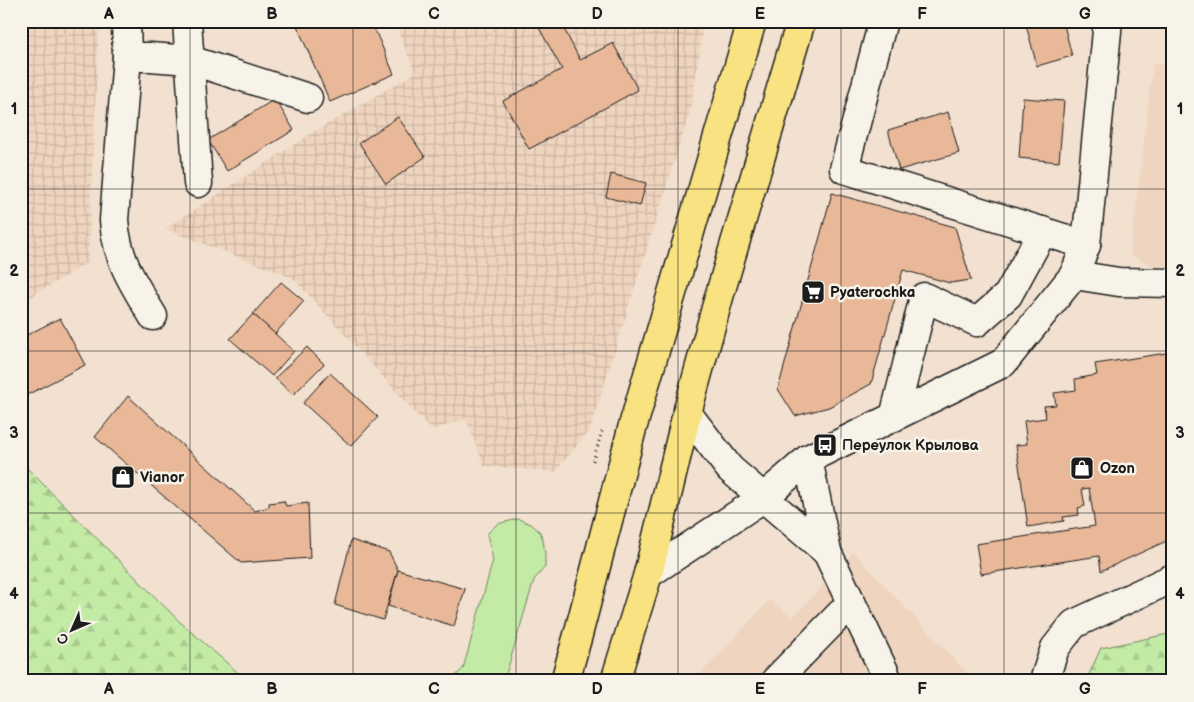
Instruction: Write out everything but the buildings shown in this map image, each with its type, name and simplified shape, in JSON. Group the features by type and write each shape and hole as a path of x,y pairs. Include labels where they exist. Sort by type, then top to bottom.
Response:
{"main road":[{"path":"565,681 632,429 752,21"},
{"path":"615,681 648,574 687,413 722,288 801,21"}],"street":[{"path":"126,21 127,57 114,220 116,237 126,271 153,316"},
{"path":"187,21 198,183"},
{"path":"883,21 844,169 1086,244"},
{"path":"648,574 763,498 808,460 1003,364 1074,275 1086,244 1108,21"},
{"path":"127,57 190,60 308,98"},
{"path":"894,417 924,297 977,322 1008,295 1043,231"},
{"path":"1074,275 1119,282 1173,283"},
{"path":"687,413 730,469 827,552"},
{"path":"808,460 827,552 884,673 884,681"},
{"path":"1044,681 1055,648 1074,624 1173,578"},
{"path":"776,681 851,603"}],"shaded area":[{"path":"21,21 99,21 88,262 21,303"},
{"path":"394,21 704,21 691,108 590,430 555,472 484,466 466,419 431,430 293,278 165,229 312,133 415,73"},
{"path":"1153,64 1173,65 1173,266 1154,266 1130,255"},
{"path":"853,552 975,681 693,681 770,600 793,617"}],"green space":[{"path":"21,462 180,622 244,678 241,681 21,681"},
{"path":"518,519 531,524 540,532 545,554 545,567 534,580 504,681 450,681 463,669 493,560 487,534 497,524"},
{"path":"1173,633 1173,681 1086,681 1101,648"}],"place":[{"name":"Pyaterochka","path":"813,292"},
{"name":"Переулок Крылова","path":"825,445"},
{"name":"Ozon","path":"1082,468"},
{"name":"Vianor","path":"123,477"}]}
